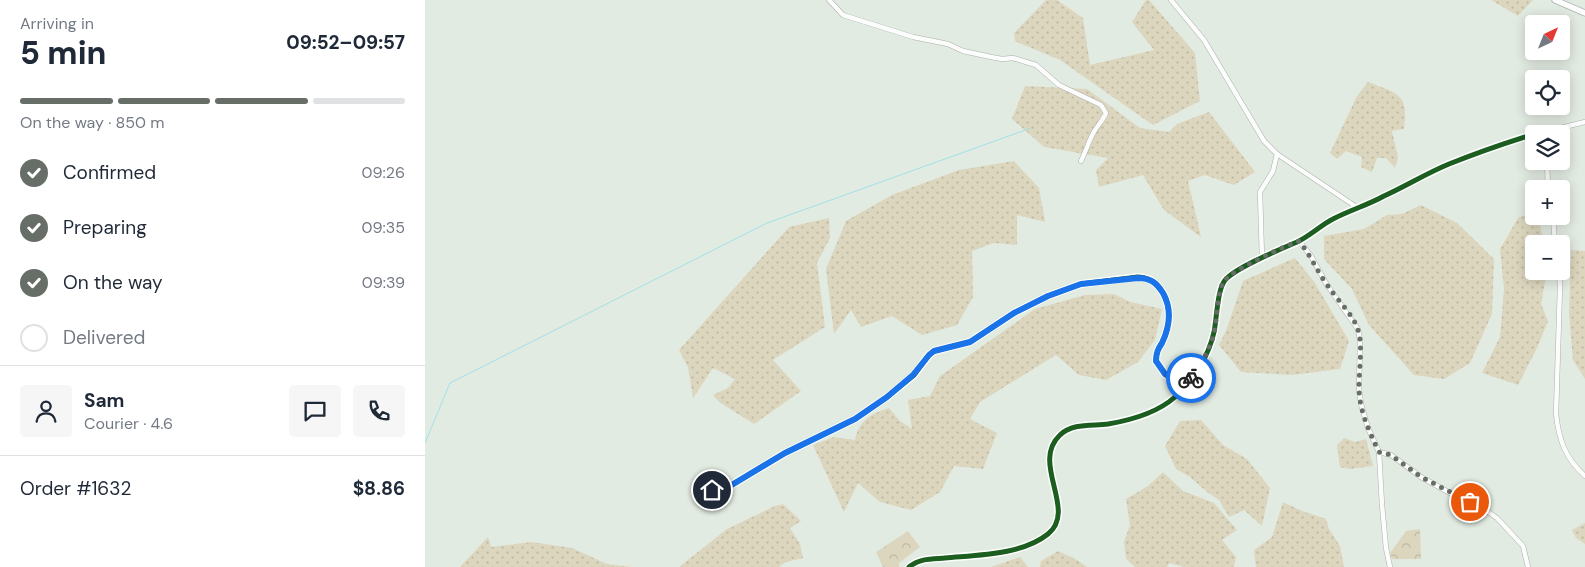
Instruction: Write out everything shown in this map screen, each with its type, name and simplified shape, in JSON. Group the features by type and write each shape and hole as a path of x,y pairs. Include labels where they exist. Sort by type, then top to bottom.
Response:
{"street":[{"path":"829,0 843,15 913,37 948,44 991,57 1013,58 1036,66 1059,85 1101,105 1106,113 1089,141 1081,160"},
{"path":"1171,0 1204,40 1264,141 1277,154 1358,208"},
{"path":"1555,0 1585,13"},
{"path":"1570,126 1585,122"},
{"path":"909,567 921,560 1016,549 1042,539 1051,532 1059,520 1049,465 1051,444 1069,428 1122,421 1154,411 1166,405 1177,396 1207,354 1218,310 1219,291 1225,280 1235,272 1283,247 1299,241 1332,219 1382,198 1448,164 1525,137"},
{"path":"1263,258 1260,192 1273,171 1277,154"},
{"path":"1299,241 1311,256 1327,285 1358,329 1360,340 1359,389 1361,404 1368,428 1379,452 1382,504 1390,567"},
{"path":"712,490 730,486 785,453 855,419 887,397 913,375 934,351 970,342 1014,313 1048,296 1081,284 1138,278 1147,278 1154,281 1169,307 1167,330 1157,350 1156,361 1165,374 1185,387"},
{"path":"1560,280 1556,414 1563,449 1585,476"},
{"path":"1379,452 1391,455 1421,477 1450,493 1478,505 1497,518 1523,546 1528,567"}],"green space":[{"path":"1046,0 1057,0 1083,18 1090,65 1154,50 1132,22 1146,0 1149,0 1195,53 1200,101 1153,125 1060,60 1015,41 1014,33"},
{"path":"1491,0 1533,0 1518,16"},
{"path":"1368,82 1399,96 1405,108 1404,129 1392,131 1398,158 1395,168 1386,158 1377,158 1372,172 1361,167 1362,157 1346,151 1337,159 1330,153 1357,96"},
{"path":"1025,86 1087,89 1140,128 1169,132 1177,124 1209,112 1255,172 1234,185 1205,175 1188,181 1201,237 1164,210 1143,175 1099,187 1096,170 1108,158 1044,147 1012,119"},
{"path":"1014,161 1039,188 1045,222 1017,215 1017,245 994,243 972,251 973,297 957,325 922,335 892,316 861,327 851,310 834,334 826,269 846,221 892,195 959,170"},
{"path":"1421,205 1457,223 1494,259 1492,314 1470,363 1444,379 1414,375 1369,325 1352,289 1324,259 1324,236 1364,229 1387,215 1402,214"},
{"path":"1525,215 1525,225 1540,225 1542,235 1525,235 1525,280 1545,280 1541,304 1548,321 1518,385 1482,373 1500,337 1504,289 1500,249 1518,218"},
{"path":"829,218 830,238 817,263 825,327 773,360 801,391 754,424 719,402 713,395 728,388 735,379 713,368 693,398 688,367 679,350 789,227"},
{"path":"1571,250 1585,251 1585,379 1573,360 1569,313"},
{"path":"1295,258 1315,283 1349,341 1340,369 1291,375 1241,372 1219,345 1226,331 1243,281"},
{"path":"1114,294 1130,302 1162,309 1155,340 1138,362 1106,380 1079,375 1056,355 980,402 970,419 997,433 983,469 954,466 940,492 911,510 880,502 858,483 844,512 813,445 834,437 855,440 859,427 867,419 889,408 900,421 912,429 908,400 930,396 940,376 1035,309 1085,295"},
{"path":"1201,420 1223,445 1247,459 1270,488 1262,526 1244,510 1229,517 1219,500 1190,477 1176,469 1165,446 1180,421"},
{"path":"1344,438 1355,442 1366,439 1373,466 1350,469 1340,467 1337,445"},
{"path":"1163,472 1183,491 1214,503 1237,530 1222,540 1236,557 1234,567 1184,567 1169,563 1167,567 1135,567 1126,559 1124,542 1130,525 1126,499 1148,486"},
{"path":"1283,502 1326,519 1329,529 1340,546 1344,567 1256,567 1254,550 1272,537"},
{"path":"783,504 801,521 790,528 800,544 803,558 786,562 779,567 679,567 727,529"},
{"path":"1585,523 1585,544 1576,538 1572,530"},
{"path":"1420,529 1421,559 1392,559 1390,553 1406,531"},
{"path":"908,531 920,547 899,563 899,567 883,567 876,552"},
{"path":"488,537 491,547 531,542 572,548 607,564 632,567 460,567"},
{"path":"1058,551 1087,567 1040,567 1041,561"},
{"path":"1020,557 1028,567 991,567"}],"waterway":[{"path":"425,443 450,383 767,223 1031,128"}],"cycle path":[{"path":"909,567 917,562 926,560 985,555 1012,550 1037,541 1048,534 1056,524 1058,512 1051,472 1052,446 1060,435 1070,428 1108,424 1144,415 1168,403 1182,391 1194,376 1212,341 1221,289 1223,283 1232,274 1302,240 1333,219 1441,168 1480,152 1525,137"},
{"path":"712,490 730,486 785,453 855,419 914,375 934,351 970,342 1014,313 1048,296 1081,284 1138,277 1146,278 1158,286 1166,299 1169,318 1167,330 1157,351 1156,361 1165,374 1184,387"}],"way so far":[{"path":"1191,378 1207,354 1218,310 1219,291 1225,280 1235,272 1283,247 1299,241 1311,256 1327,285 1358,329 1360,340 1359,389 1361,404 1368,428 1379,452 1391,455 1421,477 1470,502"}],"route":[{"path":"712,490 730,486 785,453 855,419 887,397 913,375 934,351 970,342 1014,313 1048,296 1081,284 1138,278 1147,278 1154,281 1168,302 1169,307 1169,322 1157,350 1156,361 1165,374 1185,387 1191,378"}]}
